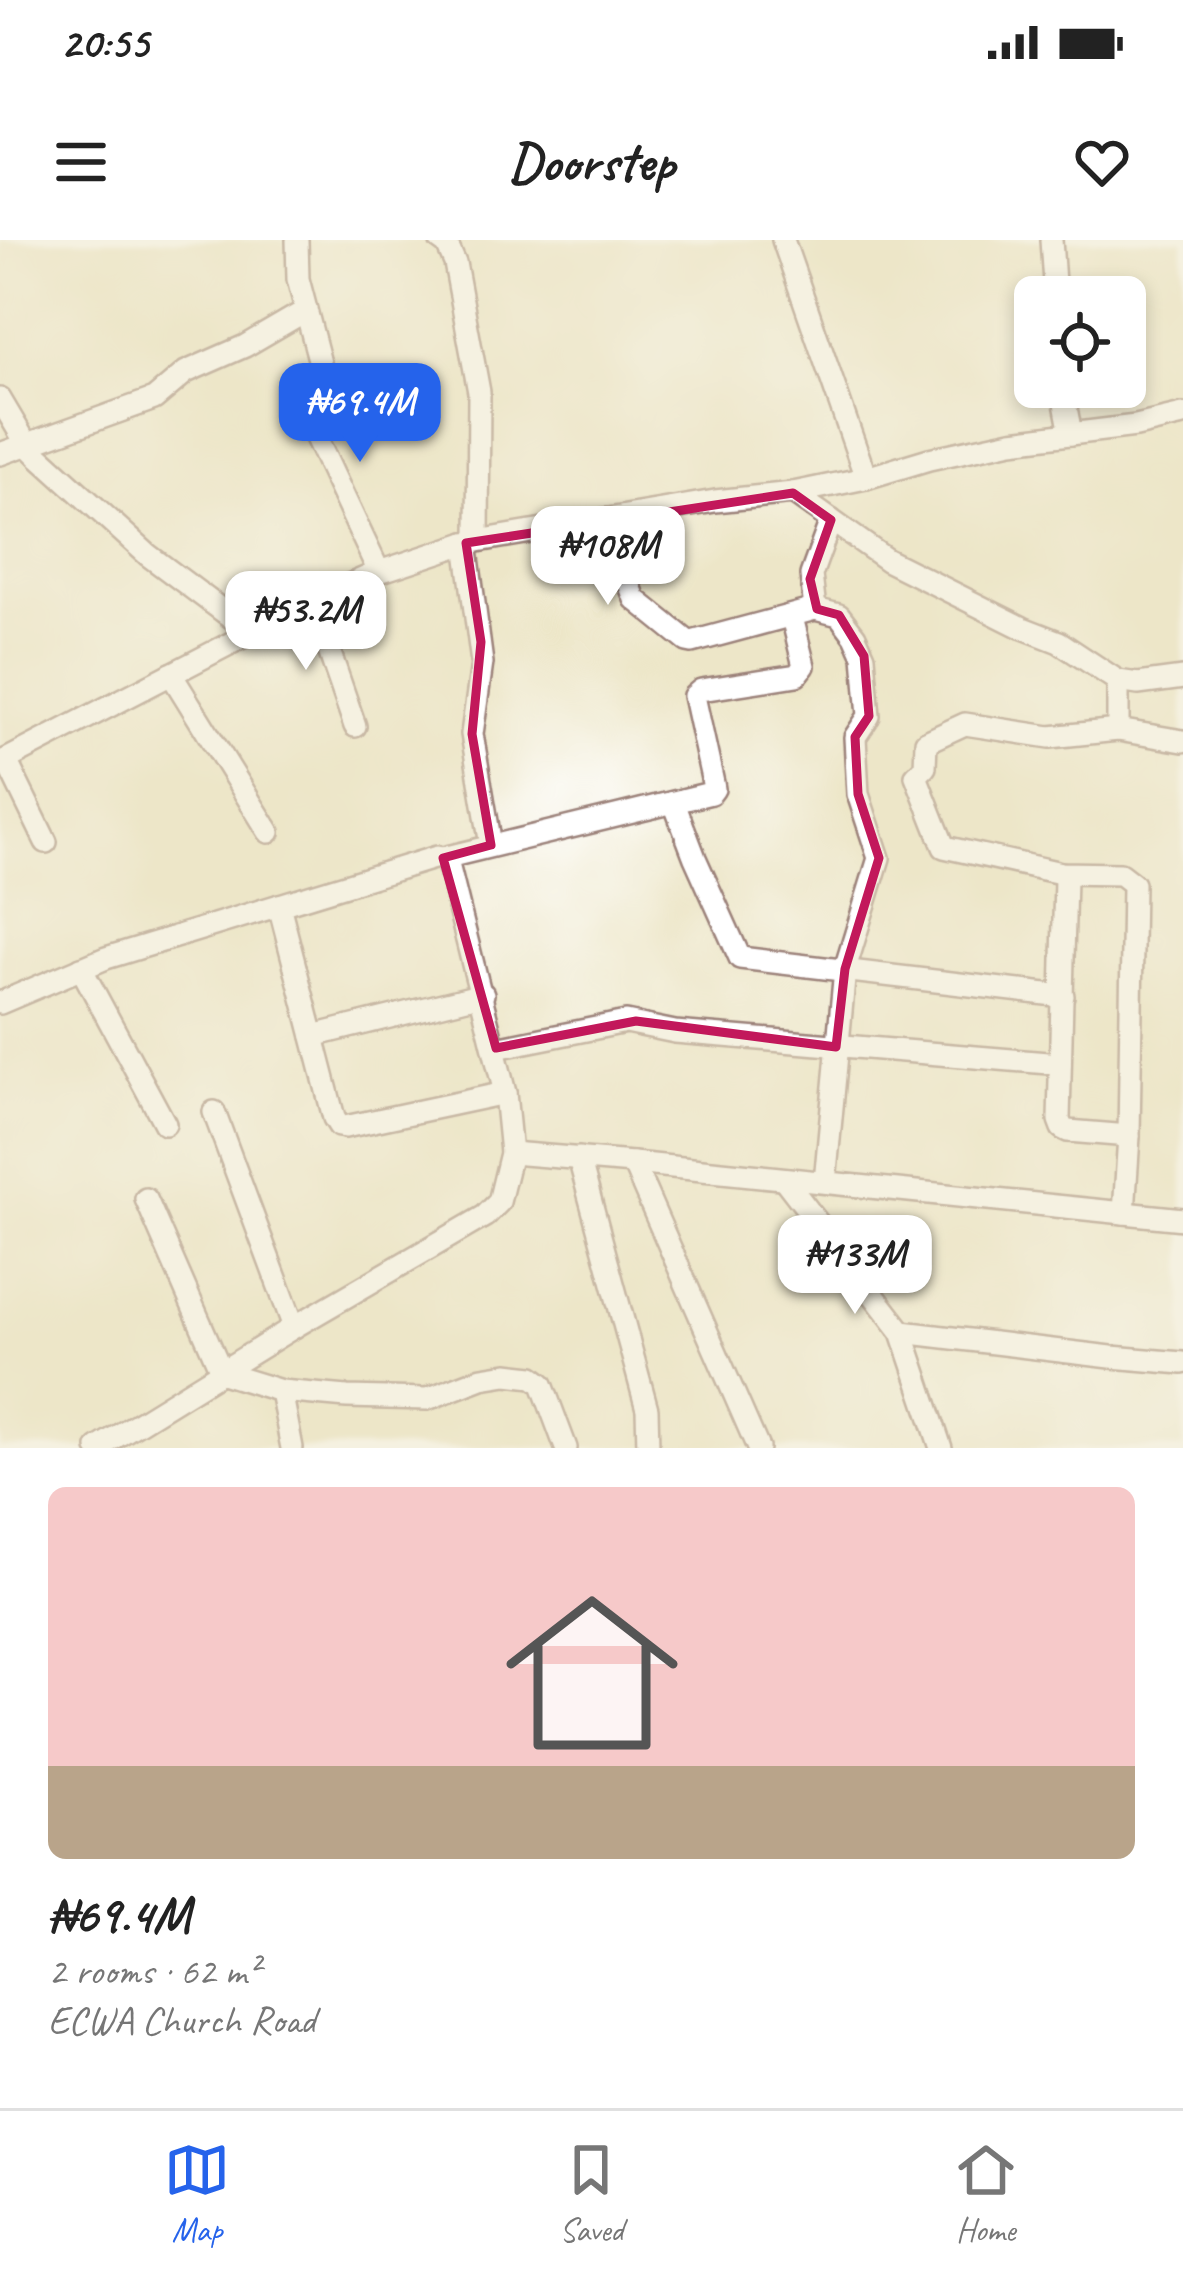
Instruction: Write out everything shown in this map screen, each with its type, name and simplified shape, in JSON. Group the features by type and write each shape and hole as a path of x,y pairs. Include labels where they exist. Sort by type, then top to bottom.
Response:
{"street":[{"path":"297,240 296,264 305,311 327,390"},
{"path":"783,240 866,478"},
{"path":"1051,240 1054,276"},
{"path":"446,242 478,392 472,542 482,662 472,734 491,845"},
{"path":"0,454 154,399 186,372 305,311"},
{"path":"379,572 303,410 303,400 310,394 385,380"},
{"path":"0,399 26,443 148,555 250,632"},
{"path":"1066,408 1071,434"},
{"path":"46,842 3,761 250,632 379,572 472,542 715,501 793,493 992,446 1183,415"},
{"path":"793,493 887,560 1059,642 1118,681 1138,684 1183,678"},
{"path":"605,519 635,599 687,641 815,609 839,615 864,656 869,716 855,737 857,794 879,859 845,969 825,1182"},
{"path":"815,609 811,575 831,520"},
{"path":"312,601 355,726"},
{"path":"443,858 711,793 714,789 694,696 802,671 792,617"},
{"path":"171,674 268,832"},
{"path":"1118,681 1118,730"},
{"path":"1124,1213 1133,884 1120,874 1061,873 944,847 916,776 925,767 925,744 965,724 1050,737 1118,730 1183,741"},
{"path":"674,803 740,958 1063,996"},
{"path":"0,1003 81,968 437,856 448,864 496,1048 511,1153 499,1202 485,1216 98,1448"},
{"path":"1061,873 1065,878 1059,1120 1068,1131 1129,1136"},
{"path":"279,905 339,1126 505,1093"},
{"path":"81,968 165,1124"},
{"path":"313,1036 483,994"},
{"path":"496,1048 635,1022 665,1031 1060,1064"},
{"path":"214,1112 294,1328"},
{"path":"511,1153 1183,1219"},
{"path":"579,1158 647,1409 648,1448"},
{"path":"633,1162 758,1448"},
{"path":"784,1179 902,1332 941,1448"},
{"path":"146,1198 222,1373 281,1391 427,1399 482,1378 533,1377 542,1384 566,1448"},
{"path":"902,1332 1183,1363"},
{"path":"281,1391 292,1448"}],"highlighted area":[{"path":"793,493 831,520 810,579 817,609 839,615 864,656 869,716 855,737 858,794 879,858 845,969 836,1047 636,1021 496,1048 443,858 491,845 472,734 481,642 466,543"}]}
